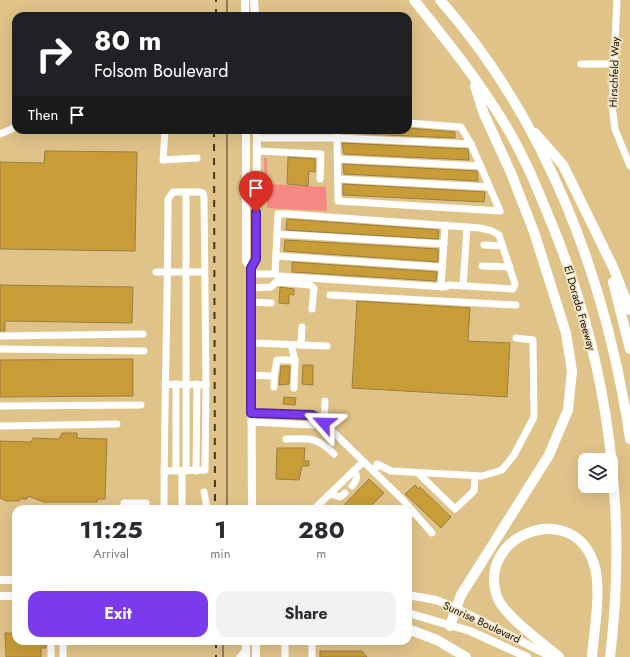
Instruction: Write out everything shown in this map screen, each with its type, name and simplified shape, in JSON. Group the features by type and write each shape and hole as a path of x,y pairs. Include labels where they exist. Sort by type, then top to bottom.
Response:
{"highway":[{"name":"El Dorado Freeway","path":"414,0 471,72 506,127 540,194 567,262 589,330 609,432 614,474 618,545 614,630 610,657"},
{"name":"El Dorado Freeway","path":"440,0 492,66 525,121 559,188 586,256 608,327 624,399 630,439"},
{"path":"450,626 461,595 550,455 568,410 572,371 566,333 534,232 511,173 484,114 471,72"},
{"path":"525,121 563,165 605,251 630,310"},
{"path":"605,251 630,350"},
{"path":"559,657 503,608 496,592 495,581 497,567 506,548 519,536 539,529 556,529 566,532 580,542 591,555 596,578 596,609 592,657"},
{"path":"412,631 437,640 466,657"}],"main road":[{"path":"245,0 245,12"},
{"path":"254,0 255,12"},
{"path":"252,134 252,146 257,151 256,259 251,271 252,505"},
{"path":"251,271 246,261 252,134"},
{"path":"0,580 12,580"},
{"path":"0,596 12,596"},
{"name":"Sunrise Boulevard","path":"412,596 436,600 456,608 552,657"},
{"name":"Sunrise Boulevard","path":"412,614 470,631 527,657"},
{"path":"256,645 256,657"}],"street":[{"name":"Hirschfeld Way","path":"617,0 613,120 618,139 630,166"},
{"path":"581,64 614,64"},
{"path":"337,134 338,201 500,211 471,144 461,127 412,123"},
{"path":"0,134 12,129"},
{"path":"165,134 163,160 197,158"},
{"path":"259,134 276,139 337,138 471,144"},
{"path":"276,134 276,139"},
{"path":"257,151 320,154 320,179"},
{"path":"338,159 480,166"},
{"path":"338,179 489,186"},
{"path":"164,471 205,470 206,385 204,198 203,193 200,192 173,192 168,199 168,272 165,384 164,471 164,505"},
{"path":"181,471 187,385 185,272 186,192"},
{"path":"251,271 275,274 278,276 441,287 448,285 513,289 515,284 499,235 492,231 445,225 278,214 275,274"},
{"path":"441,287 445,225"},
{"path":"462,286 467,227"},
{"path":"277,234 444,244"},
{"path":"484,245 502,246"},
{"path":"276,256 442,267"},
{"path":"482,266 510,267"},
{"path":"156,272 204,272"},
{"path":"251,288 271,287 276,282 312,286 314,288 312,309"},
{"path":"330,295 516,305"},
{"path":"251,302 271,303"},
{"path":"301,345 302,327"},
{"path":"0,336 143,334"},
{"path":"374,472 377,464 391,471 475,476 482,476 502,470 517,449 534,417 533,340 516,338"},
{"path":"251,343 327,346"},
{"path":"291,345 295,360 294,388"},
{"path":"0,349 144,350"},
{"path":"274,387 274,376 277,360 295,360"},
{"path":"251,375 274,376"},
{"path":"165,384 206,385"},
{"path":"176,384 182,505"},
{"path":"196,471 198,384"},
{"path":"324,423 325,401"},
{"path":"0,406 141,405"},
{"path":"251,413 312,415 324,423 407,505"},
{"path":"251,422 313,425 324,423"},
{"path":"0,426 117,424"},
{"path":"286,439 311,439 323,443 334,454"},
{"path":"318,505 363,462"},
{"path":"352,486 357,481 354,470"},
{"path":"418,473 455,509 474,491 475,476"},
{"path":"204,492 206,505"},
{"path":"330,494 340,497 345,493"},
{"path":"124,505 124,503 146,503 146,505"},
{"path":"412,510 432,532"},
{"path":"51,645 51,657"},
{"path":"63,645 63,657"},
{"path":"285,645 285,657"},
{"path":"312,645 312,657"},
{"path":"240,657 246,654"}],"shaded area":[{"path":"264,158 267,158 267,184 326,187 327,211 267,208"}],"building":[{"path":"412,128 455,132 455,138 365,134 412,134"},
{"path":"342,143 468,149 469,160 344,154"},
{"path":"45,151 137,152 135,251 0,249 0,162 44,163"},
{"path":"288,157 315,159 315,172 309,171 308,186 287,184"},
{"path":"343,164 477,171 478,181 344,174"},
{"path":"343,184 485,192 484,202 343,195"},
{"path":"287,219 439,230 438,239 286,230"},
{"path":"285,240 438,249 438,262 284,251"},
{"path":"292,262 437,272 436,281 292,272"},
{"path":"0,285 133,287 132,323 5,321 5,331 0,331"},
{"path":"280,287 294,289 294,295 289,294 289,304 279,303"},
{"path":"357,301 470,308 468,341 510,343 507,397 352,388"},
{"path":"133,359 133,396 0,397 0,360"},
{"path":"303,365 313,365 313,385 302,384"},
{"path":"281,366 290,366 289,384 279,385"},
{"path":"284,397 296,398 295,405 283,404"},
{"path":"62,433 77,433 77,438 107,439 105,499 98,499 97,502 44,502 28,496 27,499 20,499 19,501 6,501 0,498 0,441 31,442 33,438 59,439"},
{"path":"277,448 305,448 304,461 309,461 309,466 302,466 299,480 276,479"},
{"path":"369,479 384,493 372,505 344,505"},
{"path":"415,485 419,489 420,487 451,517 441,528 405,494"},
{"path":"5,633 12,633 12,645 46,645 46,648 41,648 41,657 6,657"},
{"path":"320,651 362,651 367,657 320,657"}],"tram line":[{"path":"227,0 227,12"},
{"path":"227,134 227,505"},
{"path":"223,645 223,657"}],"railway":[{"path":"216,0 216,12"},
{"path":"214,134 215,505"},
{"path":"216,645 216,657"}],"route":[{"path":"256,212 256,259 251,268 251,413 312,415 324,423"}]}
